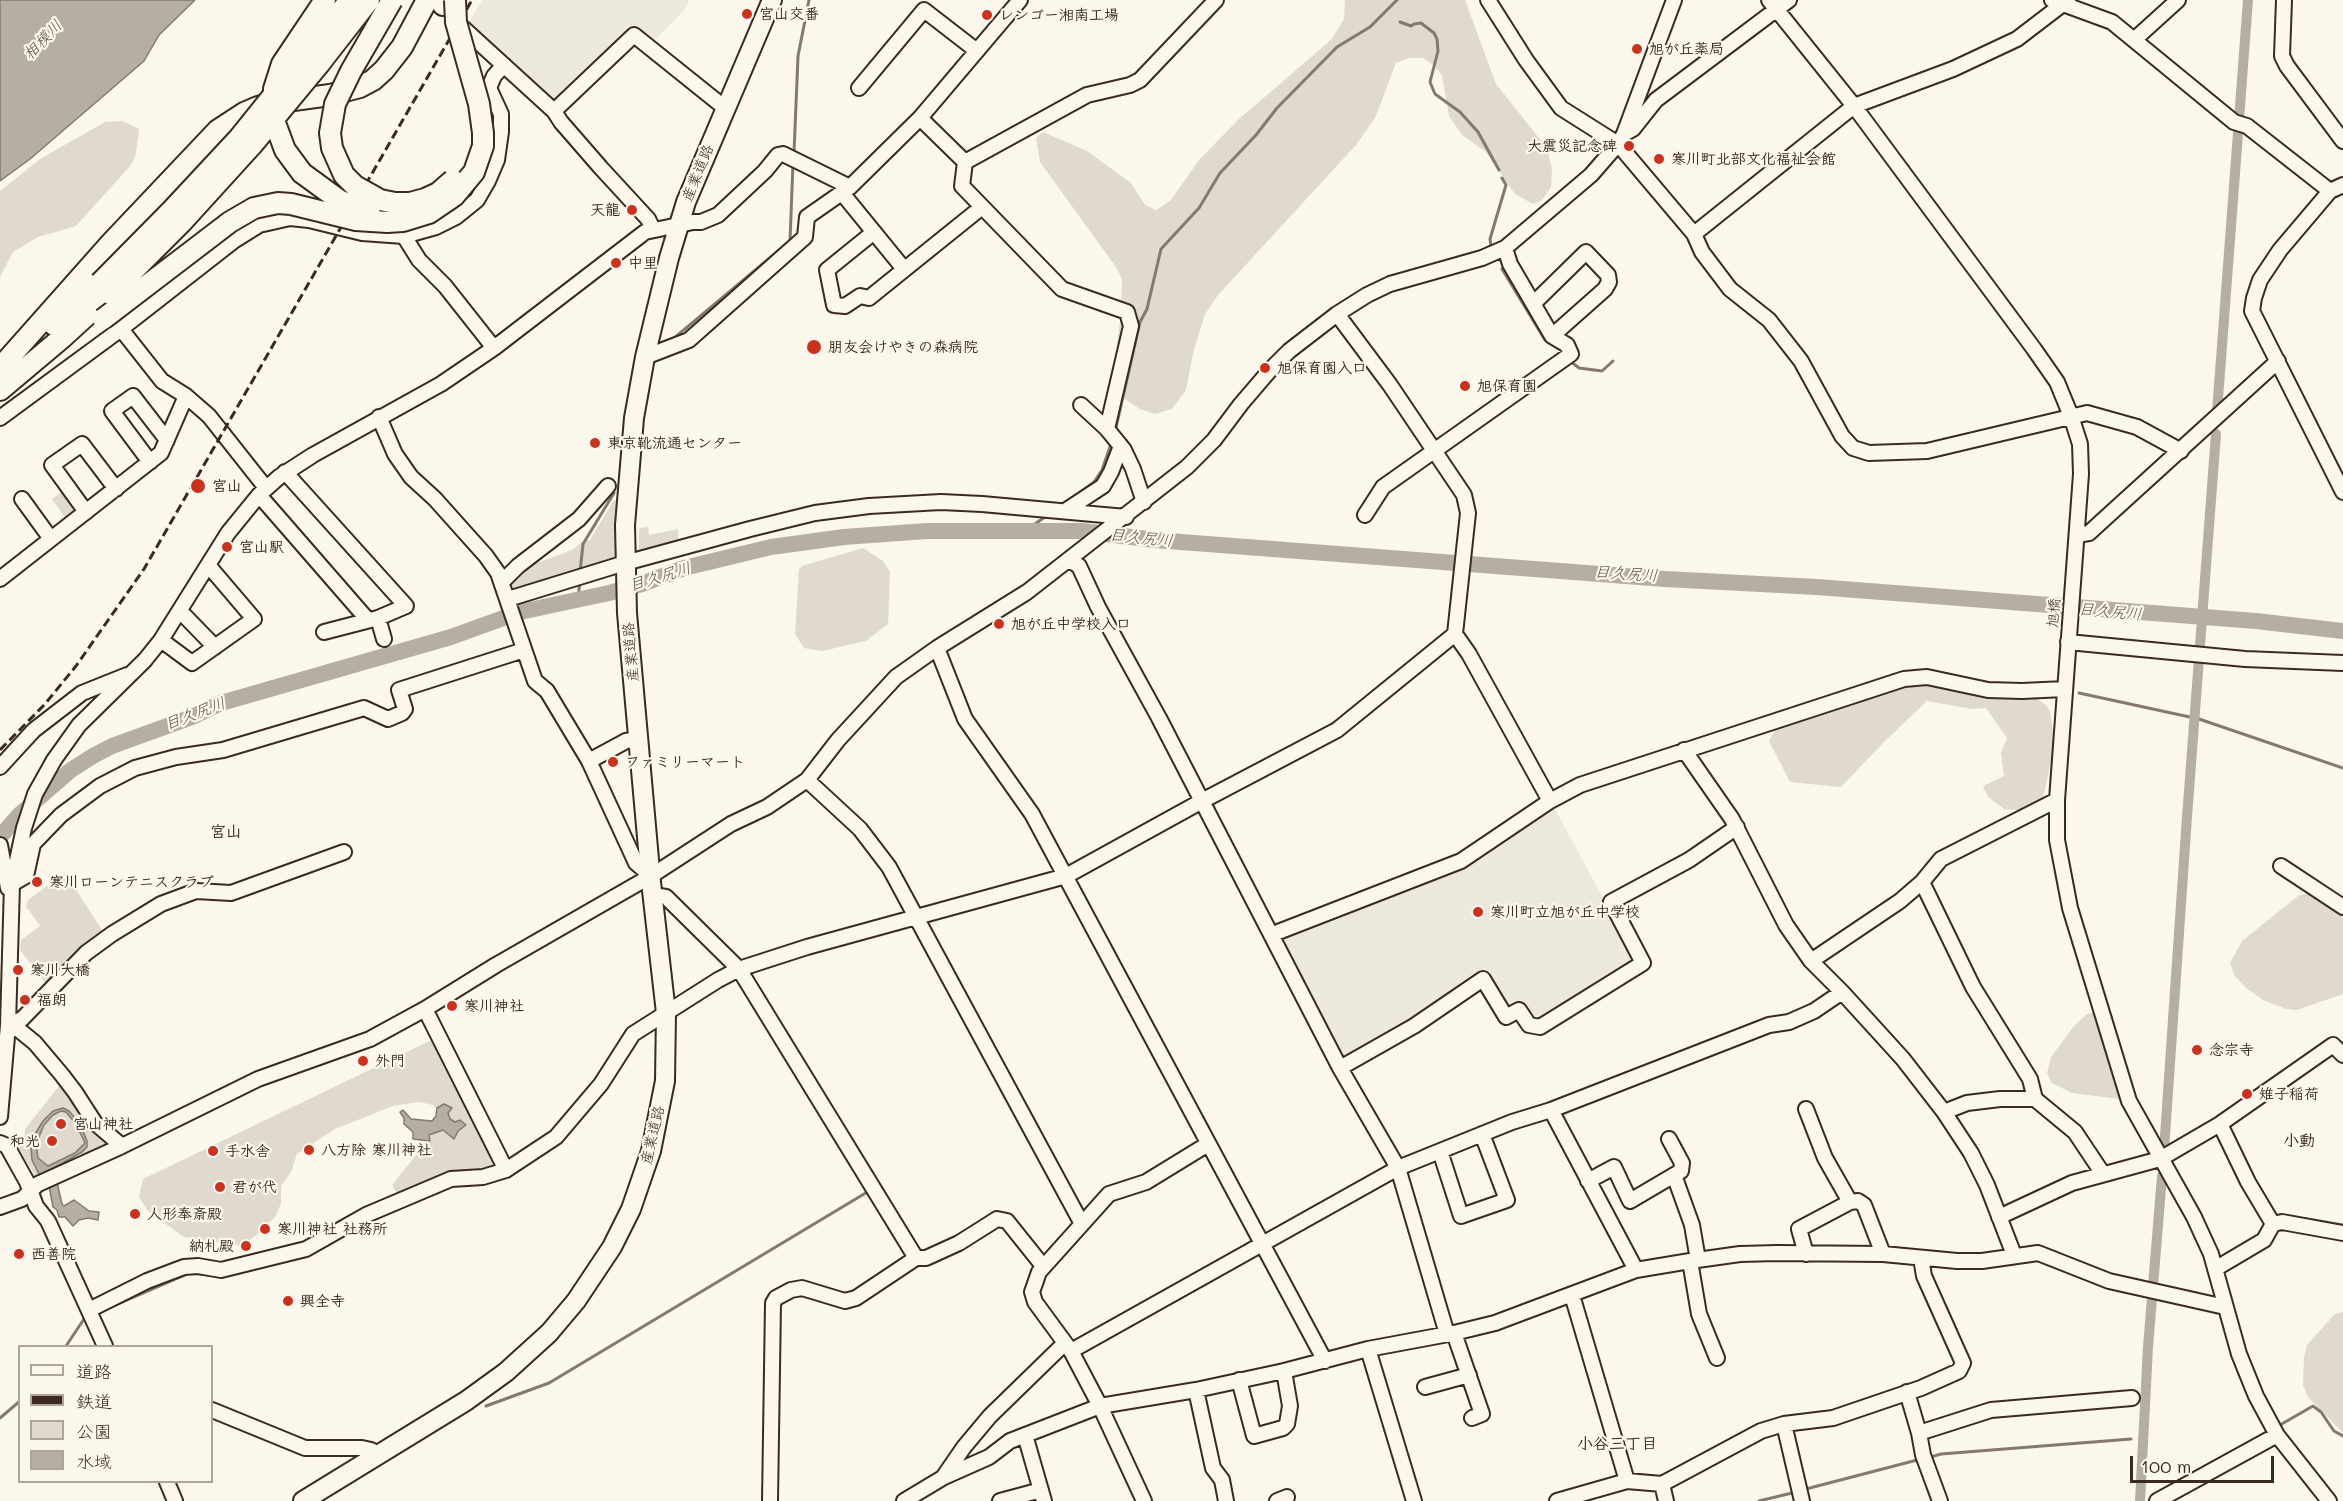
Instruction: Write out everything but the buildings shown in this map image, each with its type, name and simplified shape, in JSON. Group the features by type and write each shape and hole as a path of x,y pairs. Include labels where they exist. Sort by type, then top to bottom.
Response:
{"highway":[{"path":"325,0 288,52 277,77 273,89 273,111 279,137 302,173 346,204 364,212 389,218 429,213"},
{"path":"0,370 100,283 172,210 239,138 350,0"},
{"path":"0,390 63,338 182,222 320,63 369,0"},
{"path":"392,0 342,88 331,118 330,133 337,162 350,181 367,195 395,203 410,203 438,193 450,184 458,173 469,150 471,124 449,48 444,19 444,0"},
{"path":"0,370 111,243 218,130 258,107 347,91 373,80 402,47 427,0"},
{"path":"0,397 223,227 254,208 278,203 291,204 372,222 403,220 429,213 454,196 474,172 483,146 482,119 459,39 454,0"}],"main road":[{"name":"産業道路","path":"303,1501 466,1401 506,1372 549,1333 595,1275 612,1246 631,1209 651,1151 665,1081 666,1013 627,613 625,525 634,418 645,357 679,224 725,108 772,0"}],"street":[{"path":"645,357 689,340 806,237 807,217 846,190 920,118 1020,0"},
{"path":"965,162 1087,94 1130,85 1140,80 1216,0"},
{"path":"1488,0 1526,60 1561,108 1621,139 1694,234 1702,252 1730,289 1769,320 1801,361 1842,436 1852,448 1869,453 1927,451 2087,413 2137,427 2181,451"},
{"path":"1621,139 1674,0"},
{"path":"0,1207 22,1199 38,1184 122,1146 258,1079 370,1039 425,1010 496,965 651,876 731,824 767,807 807,780 876,696 896,677 937,648 1028,592 1187,467 1214,440 1270,369 1288,351 1337,314 1390,284 1482,258 1505,248 1591,175 1656,100 1773,4 1789,0"},
{"path":"2135,39 2178,0"},
{"path":"2284,0 2282,56 2343,141"},
{"path":"1694,234 1854,106 1953,69 2017,39 2061,1 2112,22 2240,124 2337,188 2280,250 2260,280 2252,311 2343,492"},
{"name":"旭橋","path":"1773,4 1854,106 2034,349 2057,382 2071,416 2080,444 2081,474 2057,800 2057,840 2070,908 2129,1101 2194,1217 2215,1269 2239,1354 2256,1396 2277,1435 2330,1501"},
{"path":"859,88 924,10 977,51"},
{"path":"463,28 554,111 601,168 648,219 653,229"},
{"path":"554,111 634,35 725,108"},
{"path":"0,418 121,329 235,240 259,225 290,218 309,220 362,233 404,236 436,227 456,217 477,200 497,160 501,114 491,92 490,82 504,66"},
{"path":"920,118 965,162"},
{"path":"0,1117 11,1025 12,884 16,861 35,794 79,725 161,640 240,516 262,492 285,472 441,384 494,348 645,232 679,224 701,222 717,215 765,171 778,154 783,154 846,190 874,232 904,269"},
{"path":"965,162 962,186 1062,289 1127,312 1130,317 1131,326 1107,429"},
{"path":"874,232 827,270 834,304 845,306 860,296 869,298 982,207"},
{"path":"404,236 419,260 445,286 494,348"},
{"path":"1365,515 1383,487 1572,354 1567,345 1552,336 1510,264 1505,248"},
{"path":"1534,303 1586,252 1608,275 1609,282 1605,289 1552,336"},
{"path":"1337,314 1435,449 1464,495 1468,513 1455,634 1469,654 1550,801"},
{"path":"121,329 162,381 186,396 223,431 262,492 373,619 384,639"},
{"path":"2076,535 2089,533 2278,361"},
{"path":"150,462 112,411 133,396 167,440"},
{"path":"0,579 161,453 186,396"},
{"path":"1081,405 1107,429 1121,446 1133,469 1144,502"},
{"path":"379,417 395,454 411,477 435,499 486,556 502,582 535,681 547,691 590,761 632,857 639,867 651,876"},
{"path":"86,512 52,465 82,444 116,489"},
{"path":"1065,511 1103,486 1112,472 1121,446"},
{"path":"285,472 406,606 373,619 324,632"},
{"path":"502,582 518,566 579,519 608,486"},
{"path":"21,499 51,539"},
{"path":"508,602 580,578 815,513 869,506 941,502 1065,511 1124,518"},
{"path":"1075,557 1098,607 1273,934 1340,1068 1398,1168 1450,1333 1469,1375 1482,1414 1472,1418"},
{"path":"161,640 192,663 254,620 208,565"},
{"path":"180,611 215,647"},
{"path":"89,1310 147,1281 184,1267 198,1266 220,1270 306,1249 366,1215 451,1179 483,1177 506,1170 556,1137 601,1084 633,1034 739,969 807,947 1066,876 1337,730 1455,634"},
{"path":"2068,640 2150,651 2245,659 2343,663"},
{"path":"937,648 971,729 1022,798 1066,876 1325,1361"},
{"path":"12,884 26,876 33,844 61,815 100,786 135,768 176,757 223,750 364,708 388,718 402,713 405,709 399,690 524,649"},
{"path":"0,766 34,730 82,693 95,686 129,675"},
{"path":"1273,934 1461,861 1550,801 1580,785 1904,679 1927,677 1988,690 2022,691 2065,688"},
{"path":"590,761 626,741 639,739"},
{"path":"1684,750 1737,827 1786,925 1811,962 1842,992 1903,1059 1944,1112 1971,1153 1987,1185 2014,1255"},
{"path":"807,780 860,829 889,867 915,919 1082,1224"},
{"path":"1811,962 1900,901 1922,882 1941,859 2057,800"},
{"path":"1340,1068 1414,1026 1483,979 1506,1017 1519,1010 1528,1025 1540,1027 1642,963 1611,902 1689,860 1737,827"},
{"path":"0,845 11,904"},
{"path":"11,1025 22,1018 86,953 131,921 161,904 196,891 231,893 344,852"},
{"path":"2282,866 2343,907"},
{"path":"1922,882 1973,987 2030,1079 2035,1099 2075,1132 2103,1174"},
{"path":"653,895 666,897 739,969 916,1258"},
{"path":"944,1477 964,1447 990,1416 1068,1347 1263,1245 1398,1168 1769,1026 1789,1022 1814,1011 1842,992"},
{"path":"425,1010 506,1170"},
{"path":"11,1025 35,1044 75,1092 95,1123 122,1146"},
{"path":"2000,1217 2055,1190 2160,1159 2220,1124 2333,1046 2343,1054"},
{"path":"1944,1112 1967,1104 2000,1099 2035,1099"},
{"path":"1806,1109 1825,1158 1850,1202"},
{"path":"1551,1110 1636,1270"},
{"path":"2220,1124 2248,1182 2273,1224"},
{"path":"1440,1151 1461,1216 1507,1200 1482,1134"},
{"path":"1588,1181 1614,1167 1630,1201 1681,1171 1682,1163 1669,1139"},
{"path":"0,1143 7,1146 36,1206 48,1221 104,1345"},
{"path":"1144,1501 1100,1406 1068,1347 1035,1302 1032,1292 1043,1266 1109,1194 1128,1189 1160,1174 1208,1144"},
{"path":"1674,1175 1692,1226 1699,1314 1717,1358"},
{"path":"1806,1254 1799,1229 1850,1202 1858,1201 1864,1205 1883,1254"},
{"path":"770,1501 773,1303 776,1298 791,1290 802,1288 845,1301 856,1298 916,1258 926,1258 959,1243 997,1219 1007,1221 1043,1266"},
{"path":"2215,1269 2264,1240 2273,1224 2282,1222 2343,1233"},
{"path":"904,1501 944,1477 989,1457 1010,1441 1100,1406 1196,1390 1284,1371 1368,1349 1495,1323 1636,1270 1694,1260 1740,1254 1883,1254 1982,1261 2038,1253 2109,1281 2225,1307"},
{"path":"1557,1501 1627,1481 1662,1484 1761,1431 1784,1424 1833,1418 1959,1371 1963,1363 1924,1276 1921,1258"},
{"path":"1572,1295 1627,1481"},
{"path":"1368,1349 1414,1501"},
{"path":"1239,1380 1254,1436 1283,1428 1287,1424 1290,1406 1284,1371"},
{"path":"1425,1387 1469,1375"},
{"path":"1196,1390 1212,1468 1222,1479 1227,1501"},
{"path":"1907,1392 1920,1433 1924,1458 1940,1501"},
{"path":"1920,1433 1991,1410 2132,1398"},
{"path":"213,1410 304,1448 362,1448 371,1450 377,1455"},
{"path":"1784,1424 1800,1494"},
{"path":"1000,1501 1042,1495 1025,1435"},
{"path":"2157,1501 2277,1435"},
{"path":"167,1483 175,1501"},
{"path":"1662,1484 1666,1501"}],"shaded area":[{"path":"482,0 689,0 685,9 651,44 632,31 554,107 467,26"},
{"name":"寒川町立旭が丘中学校","path":"1553,805 1637,961 1540,1021 1508,1011 1484,973 1432,1009 1344,1060 1282,936 1407,888"}],"green space":[{"path":"1345,0 1465,0 1496,84 1547,148 1552,169 1551,187 1542,200 1533,204 1515,194 1485,151 1462,135 1449,116 1442,75 1423,58 1409,58 1396,63 1375,118 1356,145 1218,295 1205,314 1193,353 1186,390 1172,409 1155,414 1140,409 1122,397 1113,379 1121,313 1122,279 1116,267 1040,162 1036,138 1043,132 1087,151 1131,183 1145,205 1156,210 1171,200 1199,160 1239,119 1331,40 1344,19"},
{"path":"122,121 139,129 136,154 131,165 76,226 38,237 13,252 0,277 0,191 40,159 105,122"},
{"path":"65,489 81,511 68,522 52,499"},
{"path":"616,500 616,561 510,594 507,583 520,569 572,550 582,542 590,540"},
{"path":"648,527 649,535 678,529 678,542 639,555 639,528"},
{"path":"863,548 883,561 890,572 888,624 866,641 822,651 804,648 795,634 799,569 802,566"},
{"path":"1913,671 1970,686 2030,694 2046,705 2050,711 2055,744 2043,798 2019,810 2004,809 1988,797 1983,786 2004,776 2001,753 2007,738 1986,708 1972,709 1927,701 1841,787 1790,782 1769,741 1776,729 1856,692"},
{"path":"65,873 104,933 48,986 20,950 21,940 40,926 26,906 28,900"},
{"path":"2308,893 2320,897 2343,913 2343,994 2297,1010 2286,1009 2263,1000 2246,988 2235,976 2230,963 2242,941 2298,896"},
{"path":"2098,1011 2111,1029 2125,1062 2125,1078 2119,1099 2072,1093 2052,1083 2047,1073 2051,1057 2074,1026 2087,1014"},
{"path":"436,1038 501,1168 485,1180 430,1192 398,1195 392,1185 429,1139 441,1115 433,1105 419,1102 393,1106 335,1129 297,1154 291,1172 281,1186 281,1203 276,1216 242,1246 184,1237 148,1211 139,1197 143,1179"},
{"path":"63,1081 114,1144 85,1157 80,1153 75,1157 76,1161 37,1179 18,1147 24,1143 25,1129"},
{"path":"2343,1312 2343,1433 2308,1397 2303,1385 2307,1345 2335,1314"}],"water":[{"name":"相模川","path":"0,0 195,0 159,35 144,61 30,159 0,181"},
{"path":"444,1104 452,1108 448,1113 450,1119 455,1122 460,1120 466,1125 458,1131 454,1139 443,1130 429,1135 430,1141 413,1139 413,1132 404,1124 404,1118 400,1112 403,1110 411,1119 432,1121 436,1116 437,1108"},
{"path":"63,1108 69,1111 80,1124 87,1147 40,1176 32,1160 31,1149 35,1134 53,1111","holes":["61,1111 66,1112 76,1124 85,1143 75,1153 48,1166 38,1158 36,1144 44,1125 53,1115"]},
{"path":"57,1182 64,1206 74,1200 89,1211 99,1212 98,1220 88,1218 79,1220 73,1226 65,1217 59,1217 57,1210 53,1207 49,1186"}],"waterway":[{"path":"794,153 798,56 809,0"},
{"path":"1115,432 1140,322 1147,309 1161,249 1199,208 1220,173 1256,135 1277,108 1337,47 1370,27 1397,0"},
{"path":"2217,412 2248,0"},
{"path":"1400,22 1411,26 1421,23 1434,33 1438,51 1430,82 1435,94 1460,112 1478,132 1499,170"},
{"path":"673,339 790,241 793,163"},
{"path":"1491,246 1490,239 1506,185 1502,178"},
{"path":"1502,269 1545,340 1551,343"},
{"path":"1570,361 1579,368 1602,371 1613,361"},
{"path":"2164,1150 2216,434"},
{"path":"1070,500 1094,482 1102,470 1112,441"},
{"path":"580,572 583,544 614,493"},
{"path":"1026,530 1048,515"},
{"name":"目久尻川","path":"0,837 19,815 71,770 93,756 112,746 192,717 221,703 451,637 520,612 609,593 642,584 684,568 771,547 844,537 927,531 1082,531 1155,540 1665,579 1817,587 2256,621 2343,631"},
{"path":"578,599 580,581"},
{"path":"2079,693 2199,719 2343,768"},
{"path":"2140,1501 2148,1347 2162,1176"},
{"path":"442,1190 455,1185"},
{"path":"486,1406 549,1383 869,1191"},
{"path":"256,1268 308,1256 331,1243"},
{"path":"106,1309 189,1273 223,1276"},
{"path":"67,1345 87,1317"},
{"path":"0,1418 18,1403"},
{"path":"2280,1425 2313,1406 2321,1412 2334,1431 2343,1436"},
{"path":"1927,1458 1941,1454 2131,1439"},
{"path":"1802,1490 1921,1459"},
{"path":"1759,1501 1796,1492"}],"railway":[{"path":"0,750 45,704 76,666 144,569 472,0"}],"place":[{"name":"宮山交番","path":"747,14"},
{"name":"レンゴー湘南工場","path":"987,15"},
{"name":"旭が丘薬局","path":"1637,49"},
{"name":"大震災記念碑","path":"1629,146"},
{"name":"寒川町北部文化福祉会館","path":"1659,159"},
{"name":"天龍","path":"632,210"},
{"name":"中里","path":"616,263"},
{"name":"朋友会けやきの森病院","path":"814,347"},
{"name":"旭保育園入口","path":"1265,368"},
{"name":"旭保育園","path":"1465,386"},
{"name":"東京靴流通センター","path":"595,443"},
{"name":"宮山","path":"198,486"},
{"name":"宮山駅","path":"227,547"},
{"name":"旭が丘中学校入口","path":"999,624"},
{"name":"ファミリーマート","path":"613,762"},
{"name":"寒川ローンテニスクラブ","path":"37,882"},
{"name":"寒川町立旭が丘中学校","path":"1478,912"},
{"name":"寒川大橋","path":"18,970"},
{"name":"福朗","path":"25,1000"},
{"name":"寒川神社","path":"452,1006"},
{"name":"念宗寺","path":"2197,1050"},
{"name":"外門","path":"363,1061"},
{"name":"雉子稲荷","path":"2247,1094"},
{"name":"宮山神社","path":"61,1124"},
{"name":"和光","path":"52,1141"},
{"name":"八方除 寒川神社","path":"309,1150"},
{"name":"手水舎","path":"213,1151"},
{"name":"君が代","path":"220,1187"},
{"name":"人形奉斎殿","path":"135,1214"},
{"name":"寒川神社 社務所","path":"265,1229"},
{"name":"納札殿","path":"246,1246"},
{"name":"西善院","path":"19,1254"},
{"name":"興全寺","path":"288,1301"}],"district":[{"name":"宮山","path":"226,832"},
{"name":"小動","path":"2299,1141"},
{"name":"小谷三丁目","path":"1617,1444"}]}
